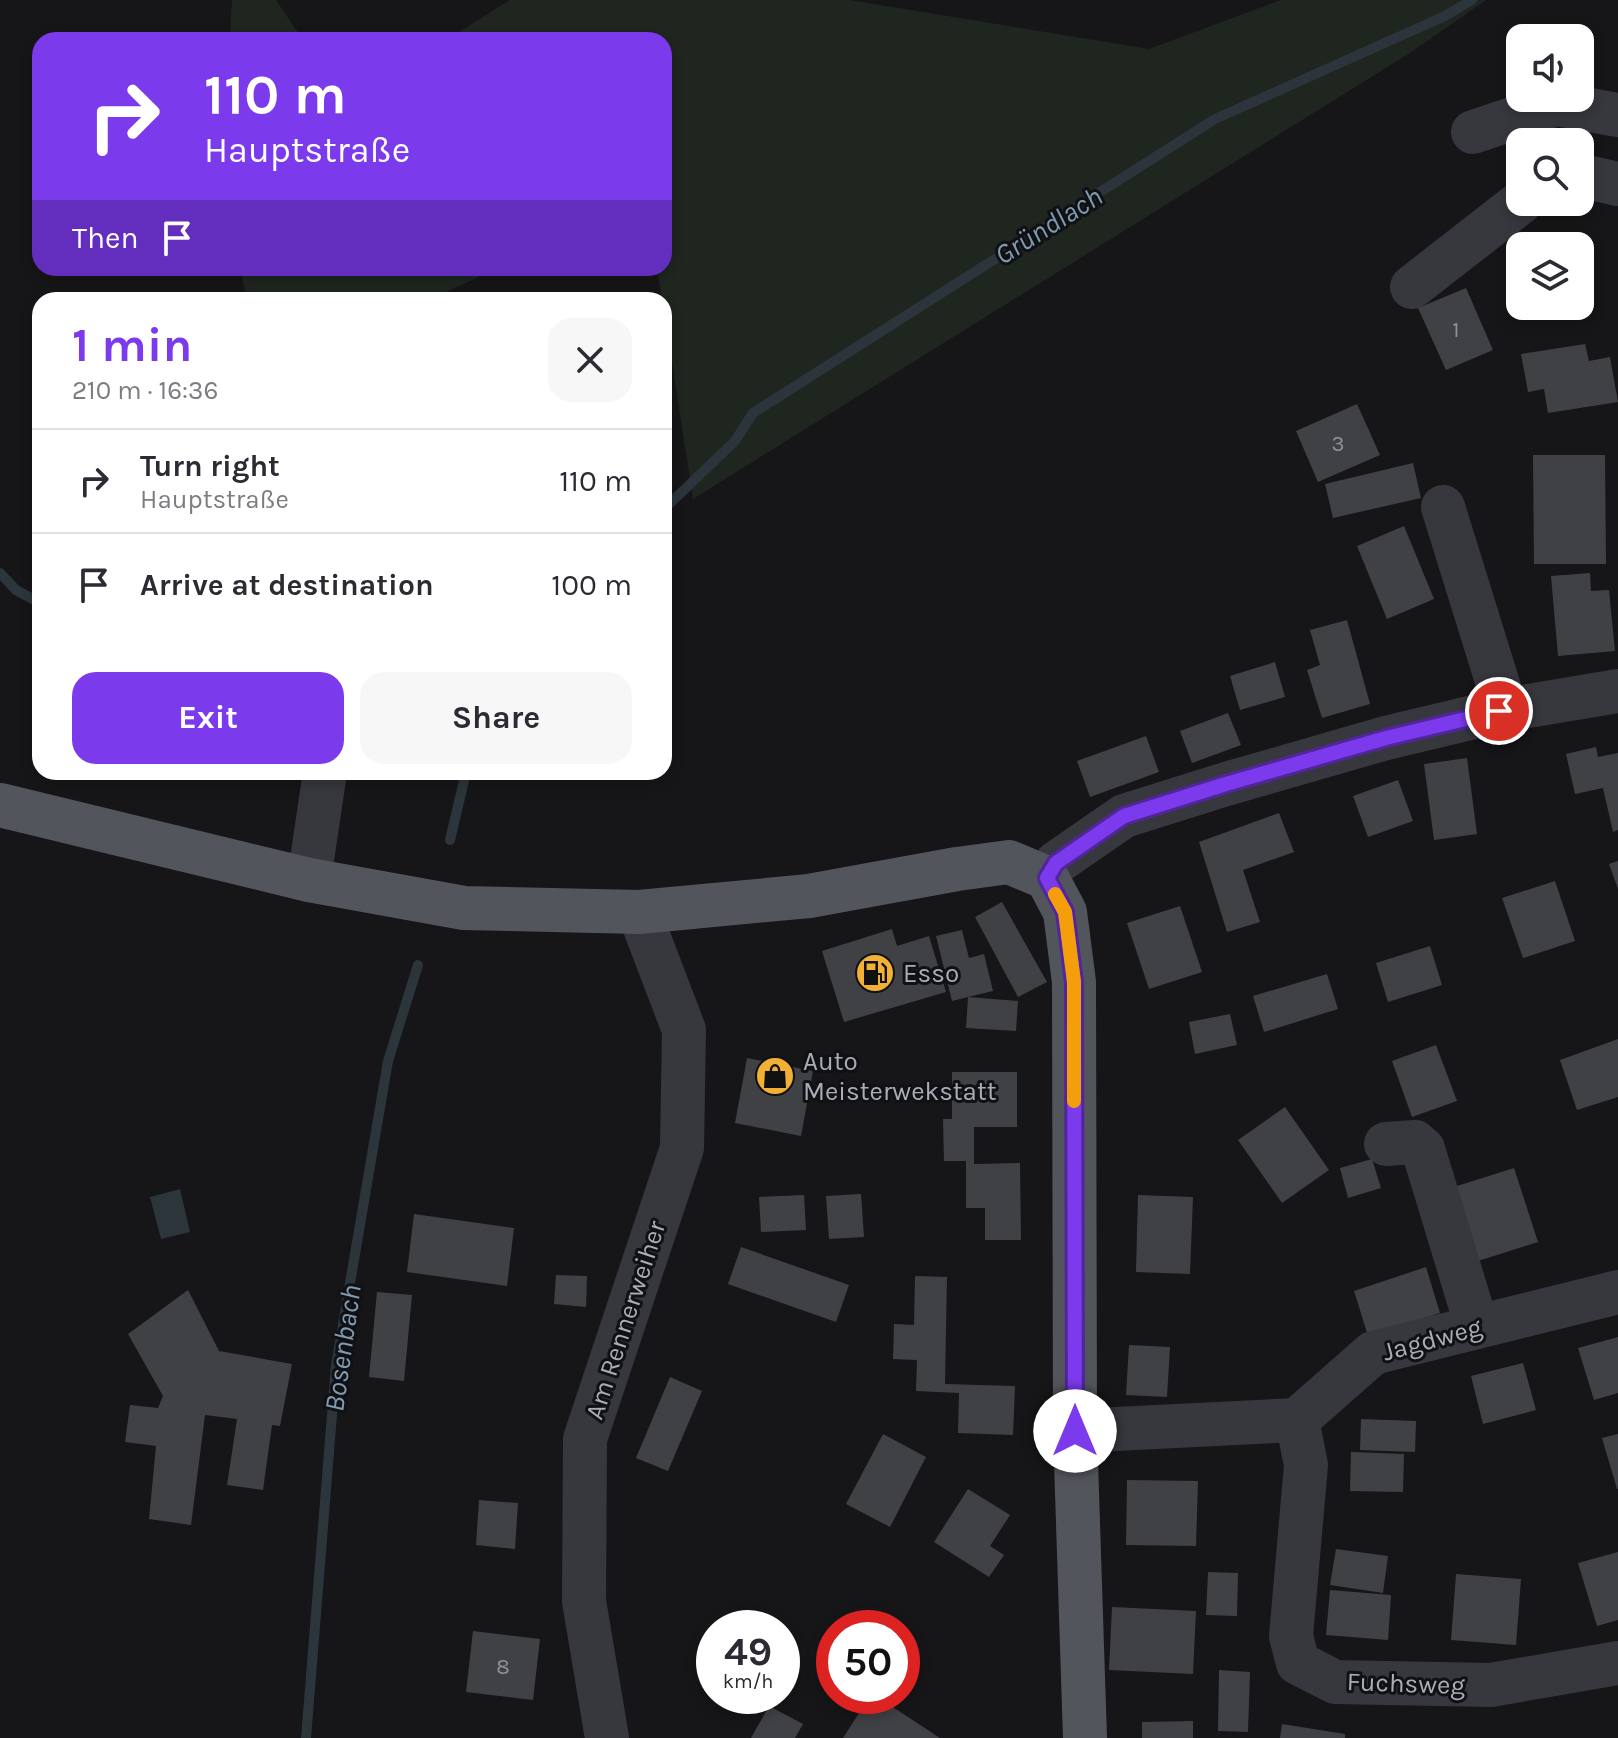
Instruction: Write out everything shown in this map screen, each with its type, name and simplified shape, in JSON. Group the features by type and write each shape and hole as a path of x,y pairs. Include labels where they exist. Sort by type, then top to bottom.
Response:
{"main road":[{"path":"0,805 309,880 464,908 639,912 809,896 1009,862 1047,878 1065,912 1074,982 1075,1431 1085,1738"}],"street":[{"path":"1473,132 1557,104 1618,115"},
{"path":"1594,179 1618,184"},
{"path":"1412,287 1506,214"},
{"path":"1443,507 1506,710"},
{"path":"1047,878 1056,863 1124,816 1386,738 1506,710 1618,691"},
{"path":"309,880 324,780"},
{"name":"Am Rennerweiher","path":"607,1738 584,1601 585,1439 682,1148 684,1030 639,912"},
{"path":"1386,1144 1415,1142 1423,1149 1477,1327"},
{"name":"Jagdweg","path":"1297,1420 1373,1353 1618,1292"},
{"path":"1075,1431 1297,1420"},
{"name":"Fuchsweg","path":"1297,1420 1306,1465 1291,1636 1298,1663 1335,1682 1491,1685 1618,1663"}],"shaded area":[{"path":"232,0 276,0 298,32 230,32"},
{"path":"510,0 850,0 1149,49 1281,0 1486,0 1410,53 693,499 672,363 672,292 661,292 658,276 672,276 672,32 459,32"},
{"path":"242,276 481,276 446,292 245,292"},
{"path":"180,1189 190,1232 161,1239 150,1197"}],"building":[{"path":"1466,288 1493,350 1446,370 1418,308"},
{"path":"1585,344 1589,361 1610,357 1618,402 1548,413 1544,389 1528,392 1521,354"},
{"path":"1357,404 1380,455 1318,482 1296,431"},
{"path":"1533,455 1605,455 1606,564 1534,564"},
{"path":"1413,463 1421,498 1333,518 1325,484"},
{"path":"1404,526 1434,599 1387,619 1357,546"},
{"path":"1590,573 1591,591 1609,590 1615,651 1558,656 1551,576"},
{"path":"1347,620 1370,704 1322,718 1307,670 1320,665 1310,630"},
{"path":"1275,662 1285,697 1240,710 1230,676"},
{"path":"1228,713 1241,745 1192,763 1180,731"},
{"path":"1146,736 1159,772 1090,797 1077,761"},
{"path":"1596,747 1598,757 1618,753 1618,830 1613,832 1603,788 1575,794 1566,754"},
{"path":"1467,758 1477,834 1434,840 1424,764"},
{"path":"1398,780 1413,821 1368,837 1353,796"},
{"path":"1279,813 1294,852 1243,870 1260,922 1227,932 1199,842"},
{"path":"1618,861 1618,889 1609,864"},
{"path":"1555,881 1575,941 1523,958 1502,898"},
{"path":"1002,902 1047,982 1018,997 975,917"},
{"path":"1180,906 1202,972 1149,989 1127,923"},
{"path":"892,929 897,946 929,936 946,992 844,1022 822,951"},
{"path":"962,930 969,958 984,954 993,991 952,1001 936,936"},
{"path":"1430,946 1442,985 1388,1002 1376,963"},
{"path":"1327,974 1338,1009 1264,1032 1253,996"},
{"path":"968,997 1018,1001 1016,1031 966,1028"},
{"path":"1230,1014 1237,1045 1195,1054 1189,1022"},
{"path":"1618,1039 1618,1097 1577,1110 1560,1060"},
{"path":"1436,1045 1457,1101 1412,1117 1392,1061"},
{"path":"747,1058 813,1071 801,1136 735,1123"},
{"path":"952,1072 1017,1072 1017,1127 974,1127 974,1164 1020,1163 1021,1240 985,1240 985,1208 966,1208 966,1161 944,1161 943,1119 952,1119"},
{"path":"1285,1107 1329,1170 1282,1203 1238,1140"},
{"path":"1372,1159 1381,1188 1348,1198 1340,1168"},
{"path":"1514,1168 1538,1242 1478,1261 1454,1187"},
{"path":"861,1194 864,1237 829,1239 826,1196"},
{"path":"804,1195 806,1230 761,1232 759,1197"},
{"path":"1138,1195 1193,1197 1190,1274 1136,1272"},
{"path":"414,1214 514,1228 507,1286 407,1272"},
{"path":"741,1247 849,1285 836,1322 728,1284"},
{"path":"1426,1267 1440,1313 1368,1336 1354,1291"},
{"path":"556,1275 587,1276 586,1307 554,1304"},
{"path":"915,1276 947,1277 945,1384 1015,1386 1013,1435 958,1433 959,1393 916,1391 917,1360 893,1359 894,1324 914,1325"},
{"path":"188,1290 219,1351 292,1364 280,1426 272,1425 263,1490 227,1485 237,1419 205,1415 191,1525 149,1519 156,1446 125,1442 130,1405 158,1408 163,1396 128,1334"},
{"path":"377,1292 412,1295 404,1381 369,1377"},
{"path":"1618,1337 1618,1393 1594,1400 1578,1348"},
{"path":"1129,1345 1170,1347 1167,1397 1126,1395"},
{"path":"1523,1363 1536,1410 1483,1424 1471,1376"},
{"path":"670,1377 702,1391 668,1471 636,1458"},
{"path":"1361,1419 1416,1421 1415,1452 1360,1450"},
{"path":"883,1434 926,1457 890,1527 846,1504"},
{"path":"1618,1434 1618,1489 1617,1489 1602,1438"},
{"path":"1351,1452 1404,1454 1403,1492 1350,1491"},
{"path":"1127,1480 1198,1481 1196,1546 1126,1545"},
{"path":"968,1489 1010,1515 990,1546 1004,1555 989,1577 934,1542"},
{"path":"479,1500 518,1503 515,1549 476,1545"},
{"path":"1336,1549 1388,1556 1383,1593 1330,1585"},
{"path":"1618,1552 1618,1620 1597,1626 1578,1563"},
{"path":"1208,1572 1238,1573 1237,1616 1206,1615"},
{"path":"1456,1574 1521,1579 1516,1645 1451,1640"},
{"path":"1330,1590 1391,1595 1388,1640 1326,1635"},
{"path":"1112,1607 1196,1611 1193,1674 1109,1670"},
{"path":"473,1631 540,1639 533,1700 466,1692"},
{"path":"1219,1670 1250,1672 1248,1732 1218,1731"},
{"path":"764,1714 784,1714 803,1724 795,1738 751,1738"},
{"path":"858,1714 903,1714 940,1738 843,1738"},
{"path":"1193,1721 1193,1738 1142,1738 1142,1722"},
{"path":"1282,1724 1345,1734 1345,1738 1280,1738"}],"waterway":[{"name":"Gründlach","path":"672,501 735,441 753,413 1215,119 1445,16 1472,0"},
{"name":"Gründlach","path":"0,573 16,590 32,599"},
{"name":"Bosenbach","path":"450,840 464,780"},
{"name":"Bosenbach","path":"306,1738 336,1365 388,1061 418,965"}],"slow traffic":[{"path":"1055,894 1065,912 1074,982 1074,1101"}],"place":[{"name":"Esso","path":"875,973"},
{"name":"Auto Meisterwekstatt","path":"775,1076"}],"route":[{"path":"1075,1431 1074,982 1065,912 1047,878 1056,863 1124,816 1386,738 1499,711"}]}
